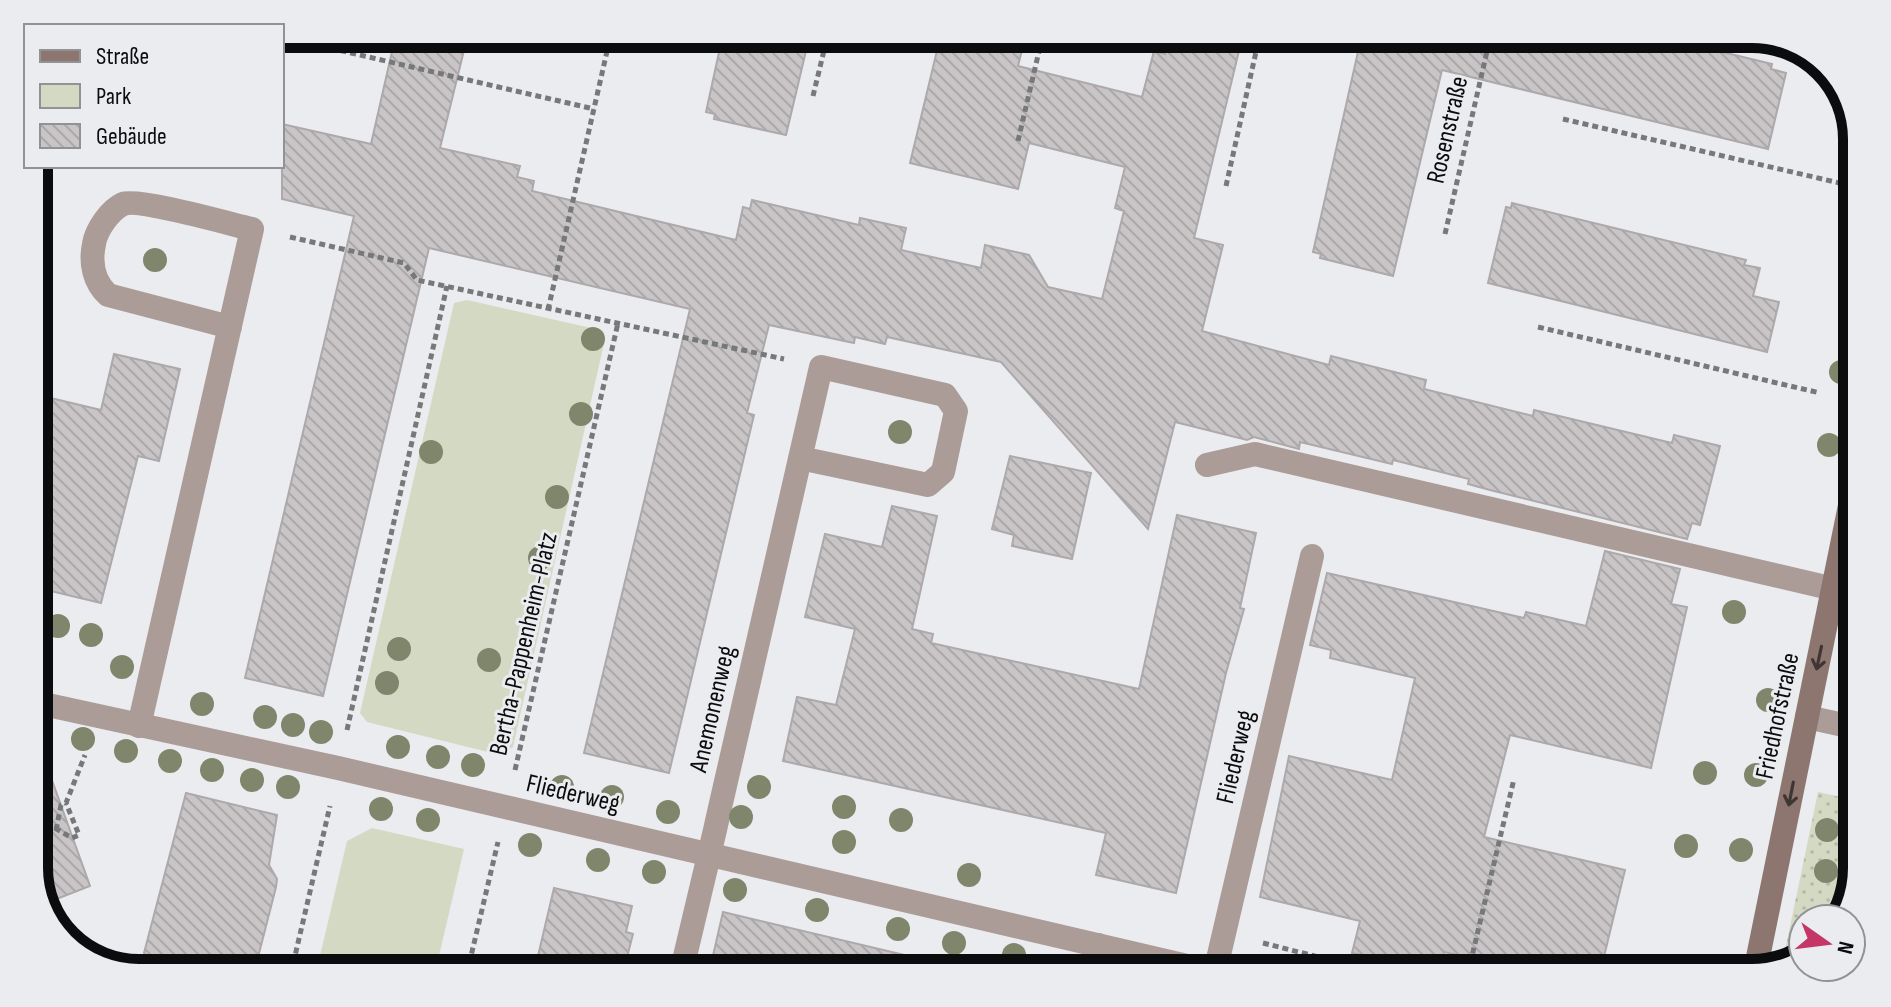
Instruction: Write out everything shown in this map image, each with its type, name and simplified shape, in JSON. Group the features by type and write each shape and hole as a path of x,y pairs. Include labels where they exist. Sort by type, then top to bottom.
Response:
{"main road":[{"name":"Friedhofstraße","path":"1758,959 1843,543"}],"street":[{"path":"139,726 230,327 252,229 135,203 124,204 113,211 94,240 94,270 98,285 108,295 230,327"},
{"path":"800,458 928,485 943,472 956,411 945,395 821,367"},
{"name":"Anemonenweg","path":"684,959 821,367"},
{"path":"1207,465 1255,454 1834,589"},
{"name":"Fliederweg","path":"1219,959 1312,556"},
{"name":"Fliederweg","path":"48,705 338,768 1159,959"},
{"path":"1807,717 1843,725"},
{"path":"1098,945 1111,959"}],"path":[{"path":"330,48 594,109"},
{"path":"548,310 608,48"},
{"path":"813,96 825,48"},
{"path":"1018,141 1040,48"},
{"path":"1226,186 1257,48"},
{"name":"Rosenstraße","path":"1445,234 1488,48"},
{"path":"1563,119 1843,184"},
{"path":"252,229 404,263 417,280 821,367"},
{"path":"294,959 447,286"},
{"name":"Bertha-Pappenheim-Platz","path":"470,959 618,323"},
{"path":"1538,327 1820,393"},
{"path":"66,803 79,835 72,838 56,829 61,805 66,803 85,755"},
{"path":"1471,959 1514,779"},
{"path":"1224,934 1325,959"}],"green space":[{"path":"467,300 600,330 605,339 513,747 500,755 367,722 360,713 454,303"},
{"path":"1818,792 1843,797 1843,860 1834,903 1795,903"},
{"path":"372,828 464,849 438,959 319,959 347,841"}],"building":[{"path":"393,48 465,48 440,148 520,166 517,177 534,181 532,191 736,240 743,207 750,209 752,200 859,225 860,218 906,228 901,250 981,268 985,245 1029,255 1048,287 1102,299 1124,211 1115,208 1125,167 1029,143 1018,189 910,163 938,48 1022,48 1018,66 1142,97 1154,51 1165,54 1166,48 1240,48 1194,238 1223,245 1202,331 1329,365 1331,356 1426,380 1424,389 1533,416 1534,410 1672,443 1674,435 1720,446 1700,525 1692,523 1687,539 1490,490 1468,484 1469,479 1393,460 1392,464 1300,442 1299,449 1254,437 1247,440 1175,422 1148,529 1001,362 887,337 885,344 855,337 854,343 769,325 747,413 754,415 669,773 584,753 690,309 429,248 323,696 245,678 354,216 282,199 284,124 371,144"},
{"path":"720,48 807,48 786,135 714,119 715,114 706,112"},
{"path":"1359,48 1706,48 1772,64 1771,69 1786,73 1768,149 1442,70 1393,276 1320,258 1321,254 1313,252"},
{"path":"1512,203 1746,260 1744,265 1760,268 1753,296 1779,302 1767,352 1488,283 1506,207 1511,208"},
{"path":"114,354 180,369 159,461 138,456 101,603 48,590 48,397 101,410"},
{"path":"1010,456 1091,473 1072,559 1012,546 1014,535 992,529"},
{"path":"892,506 937,516 912,629 933,634 931,643 1139,689 1177,515 1256,533 1240,608 1244,609 1226,673 1176,893 1096,875 1106,833 783,761 797,697 836,705 855,629 805,617 825,534 882,547"},
{"path":"1605,551 1680,569 1671,604 1687,607 1651,768 1510,735 1484,837 1625,870 1603,959 1474,959 1444,952 1443,959 1378,959 1352,953 1360,921 1260,897 1289,756 1392,780 1415,678 1330,658 1331,650 1310,645 1327,573 1524,618 1526,612 1586,626"},
{"path":"48,769 90,886 54,900 48,874"},
{"path":"186,793 277,815 269,865 277,879 276,887 258,959 149,959 144,953"},
{"path":"554,888 632,906 626,932 633,934 627,959 537,959"},
{"path":"723,912 913,957 913,959 712,959"}]}
